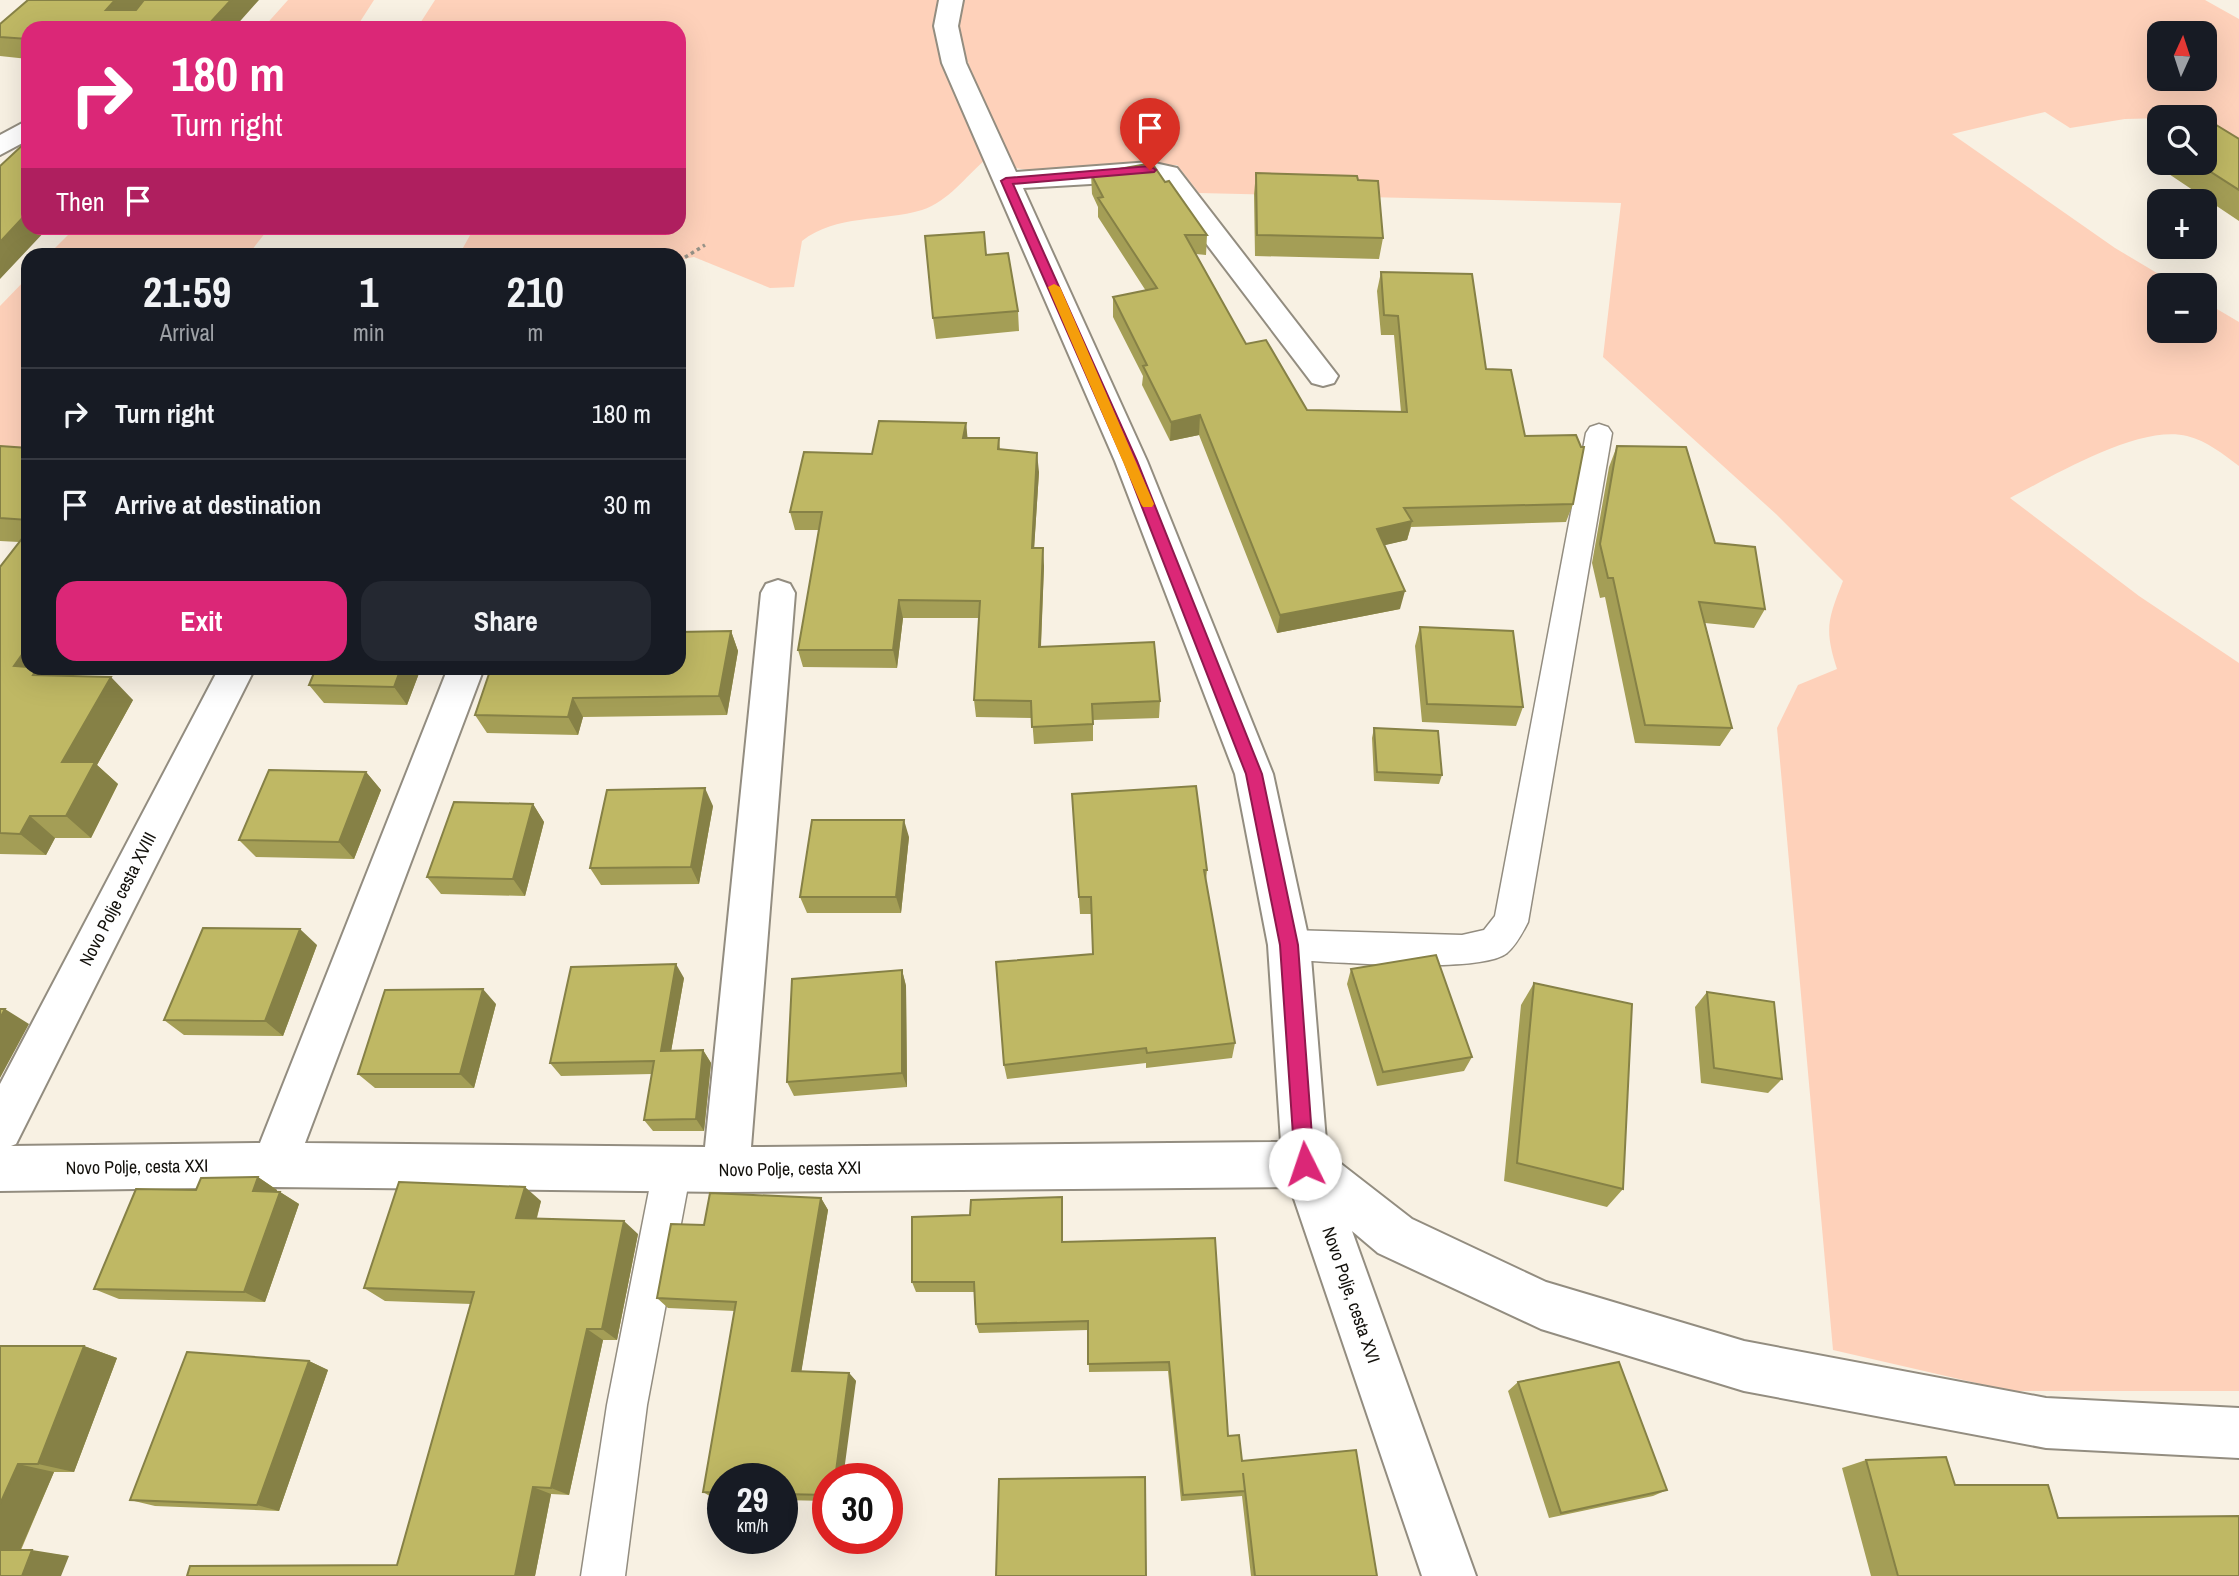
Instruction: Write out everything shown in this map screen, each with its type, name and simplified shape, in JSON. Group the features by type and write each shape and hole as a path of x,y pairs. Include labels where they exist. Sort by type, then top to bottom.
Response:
{"street":[{"name":"Novo Polje, cesta XVI","path":"951,0 946,26 954,63 1131,461 1254,774 1289,945 1305,1164 1449,1576"},
{"path":"0,147 21,133"},
{"path":"1006,181 1150,170 1167,174 1323,376"},
{"path":"726,1170 778,593"},
{"name":"Novo Polje cesta XVIII","path":"0,1129 233,675"},
{"path":"275,1165 463,675"},
{"path":"1305,1164 1395,1236 1541,1305 1744,1366 2046,1423 2239,1433"},
{"name":"Novo Polje, cesta XXI","path":"0,1169 275,1165 726,1170 1305,1164"}],"lane":[{"path":"1289,945 1462,950 1494,943 1511,922 1599,433"},
{"path":"603,1576 627,1405 673,1170"}],"path":[{"path":"686,257 705,245"}],"shaded area":[{"path":"288,0 374,0 360,21 269,21"},
{"path":"435,0 942,0 943,61 985,160 949,195 932,206 907,214 844,222 815,232 802,241 794,287 770,288 694,257 686,259 686,248 463,248 470,235 686,235 686,21 422,21"},
{"path":"960,0 2205,0 2239,19 2239,155 2217,141 2217,105 2147,105 2147,118 2125,119 2070,128 2045,112 1952,134 2115,248 2157,273 2147,273 2147,343 2217,343 2217,309 2239,322 2239,466 2201,441 2167,434 2145,438 2097,454 2010,498 2139,596 2239,663 2239,1391 2011,1391 1833,1350 1777,728 1798,685 1837,669 1829,634 1831,615 1843,581 1776,514 1603,357 1621,203 1199,193 1177,165 1067,171 1025,170 1009,166 956,32"},
{"path":"68,235 264,235 253,248 55,248"},
{"path":"21,284 21,457 0,456 0,306"}],"building":[{"path":"28,0 115,0 106,10 136,10 144,0 231,0 212,21 21,21 21,38 0,37 0,24"},
{"path":"2217,125 2239,139 2239,190 2216,175"},
{"path":"21,146 21,220 0,242 0,166"},
{"path":"1152,163 1165,182 1169,181 1207,235 1185,235 1246,344 1266,340 1307,410 1407,412 1398,316 1384,315 1381,272 1472,274 1486,369 1511,370 1525,436 1576,435 1581,447 1584,447 1573,504 1404,508 1412,521 1377,529 1405,591 1280,615 1200,415 1171,422 1143,366 1147,365 1113,297 1157,288 1098,198 1103,197 1091,174"},
{"path":"1256,173 1357,176 1358,180 1378,181 1383,238 1257,235"},
{"path":"984,232 986,255 1008,253 1018,311 933,318 925,236"},
{"path":"879,421 966,423 963,438 999,438 998,449 1037,453 1032,548 1043,548 1039,647 1154,642 1160,701 1092,704 1093,724 1032,727 1031,701 974,700 980,601 899,600 893,650 798,650 822,512 790,512 804,452 872,454"},
{"path":"0,446 21,448 21,520 0,518"},
{"path":"1617,446 1686,447 1715,543 1755,547 1765,609 1699,602 1732,728 1645,725 1613,578 1608,578 1600,544"},
{"path":"21,540 21,656 14,666 21,666 21,675 111,677 62,762 95,762 66,816 30,816 20,834 0,833 0,567"},
{"path":"1420,627 1513,631 1523,707 1427,704"},
{"path":"731,631 719,696 573,698 568,717 475,715 489,675 686,675 686,632"},
{"path":"313,675 398,675 394,687 309,685"},
{"path":"1374,728 1438,731 1442,775 1377,772"},
{"path":"269,770 366,772 339,842 239,840"},
{"path":"1196,786 1207,870 1204,870 1235,1043 1147,1053 1146,1048 1004,1065 996,962 1093,954 1091,897 1079,897 1072,794"},
{"path":"705,788 691,867 590,868 607,790"},
{"path":"454,802 533,804 513,879 427,877"},
{"path":"812,820 904,820 896,897 800,897"},
{"path":"203,928 300,929 265,1021 164,1020"},
{"path":"1436,955 1472,1057 1383,1072 1351,969"},
{"path":"676,964 661,1051 703,1050 696,1119 644,1120 654,1061 550,1063 571,967"},
{"path":"902,970 902,1073 787,1082 792,979"},
{"path":"1534,983 1632,1004 1623,1189 1517,1163"},
{"path":"483,989 460,1074 358,1074 385,990"},
{"path":"1707,992 1774,1002 1782,1079 1714,1068"},
{"path":"258,1177 253,1191 280,1192 244,1292 94,1289 136,1189 196,1190 201,1178"},
{"path":"399,1182 525,1187 516,1218 624,1221 602,1329 587,1329 551,1488 533,1487 515,1576 187,1576 190,1566 397,1565 474,1292 364,1288"},
{"path":"710,1193 821,1198 792,1371 849,1373 837,1463 812,1463 812,1495 798,1494 798,1463 708,1463 736,1302 657,1298 671,1224 704,1225"},
{"path":"1062,1197 1062,1242 1215,1238 1228,1436 1239,1435 1242,1461 1356,1450 1377,1576 1255,1576 1243,1473 1245,1491 1183,1495 1169,1362 1088,1364 1088,1321 976,1324 974,1282 912,1282 912,1217 970,1215 971,1200"},
{"path":"0,1346 84,1346 38,1464 18,1464 0,1504"},
{"path":"187,1352 309,1361 257,1505 130,1500"},
{"path":"1619,1362 1667,1490 1561,1513 1518,1382"},
{"path":"1946,1457 1955,1485 2048,1485 2058,1518 2239,1516 2239,1576 1898,1576 1866,1460"},
{"path":"707,1469 707,1492 703,1492"},
{"path":"1145,1477 1146,1576 996,1576 999,1479"},
{"path":"0,1550 32,1550 22,1576 0,1576"}],"slow traffic":[{"path":"1054,287 1127,451 1147,504"}],"route":[{"path":"1150,170 1006,181 1131,461 1254,774 1276,870 1289,945 1305,1164"}]}
